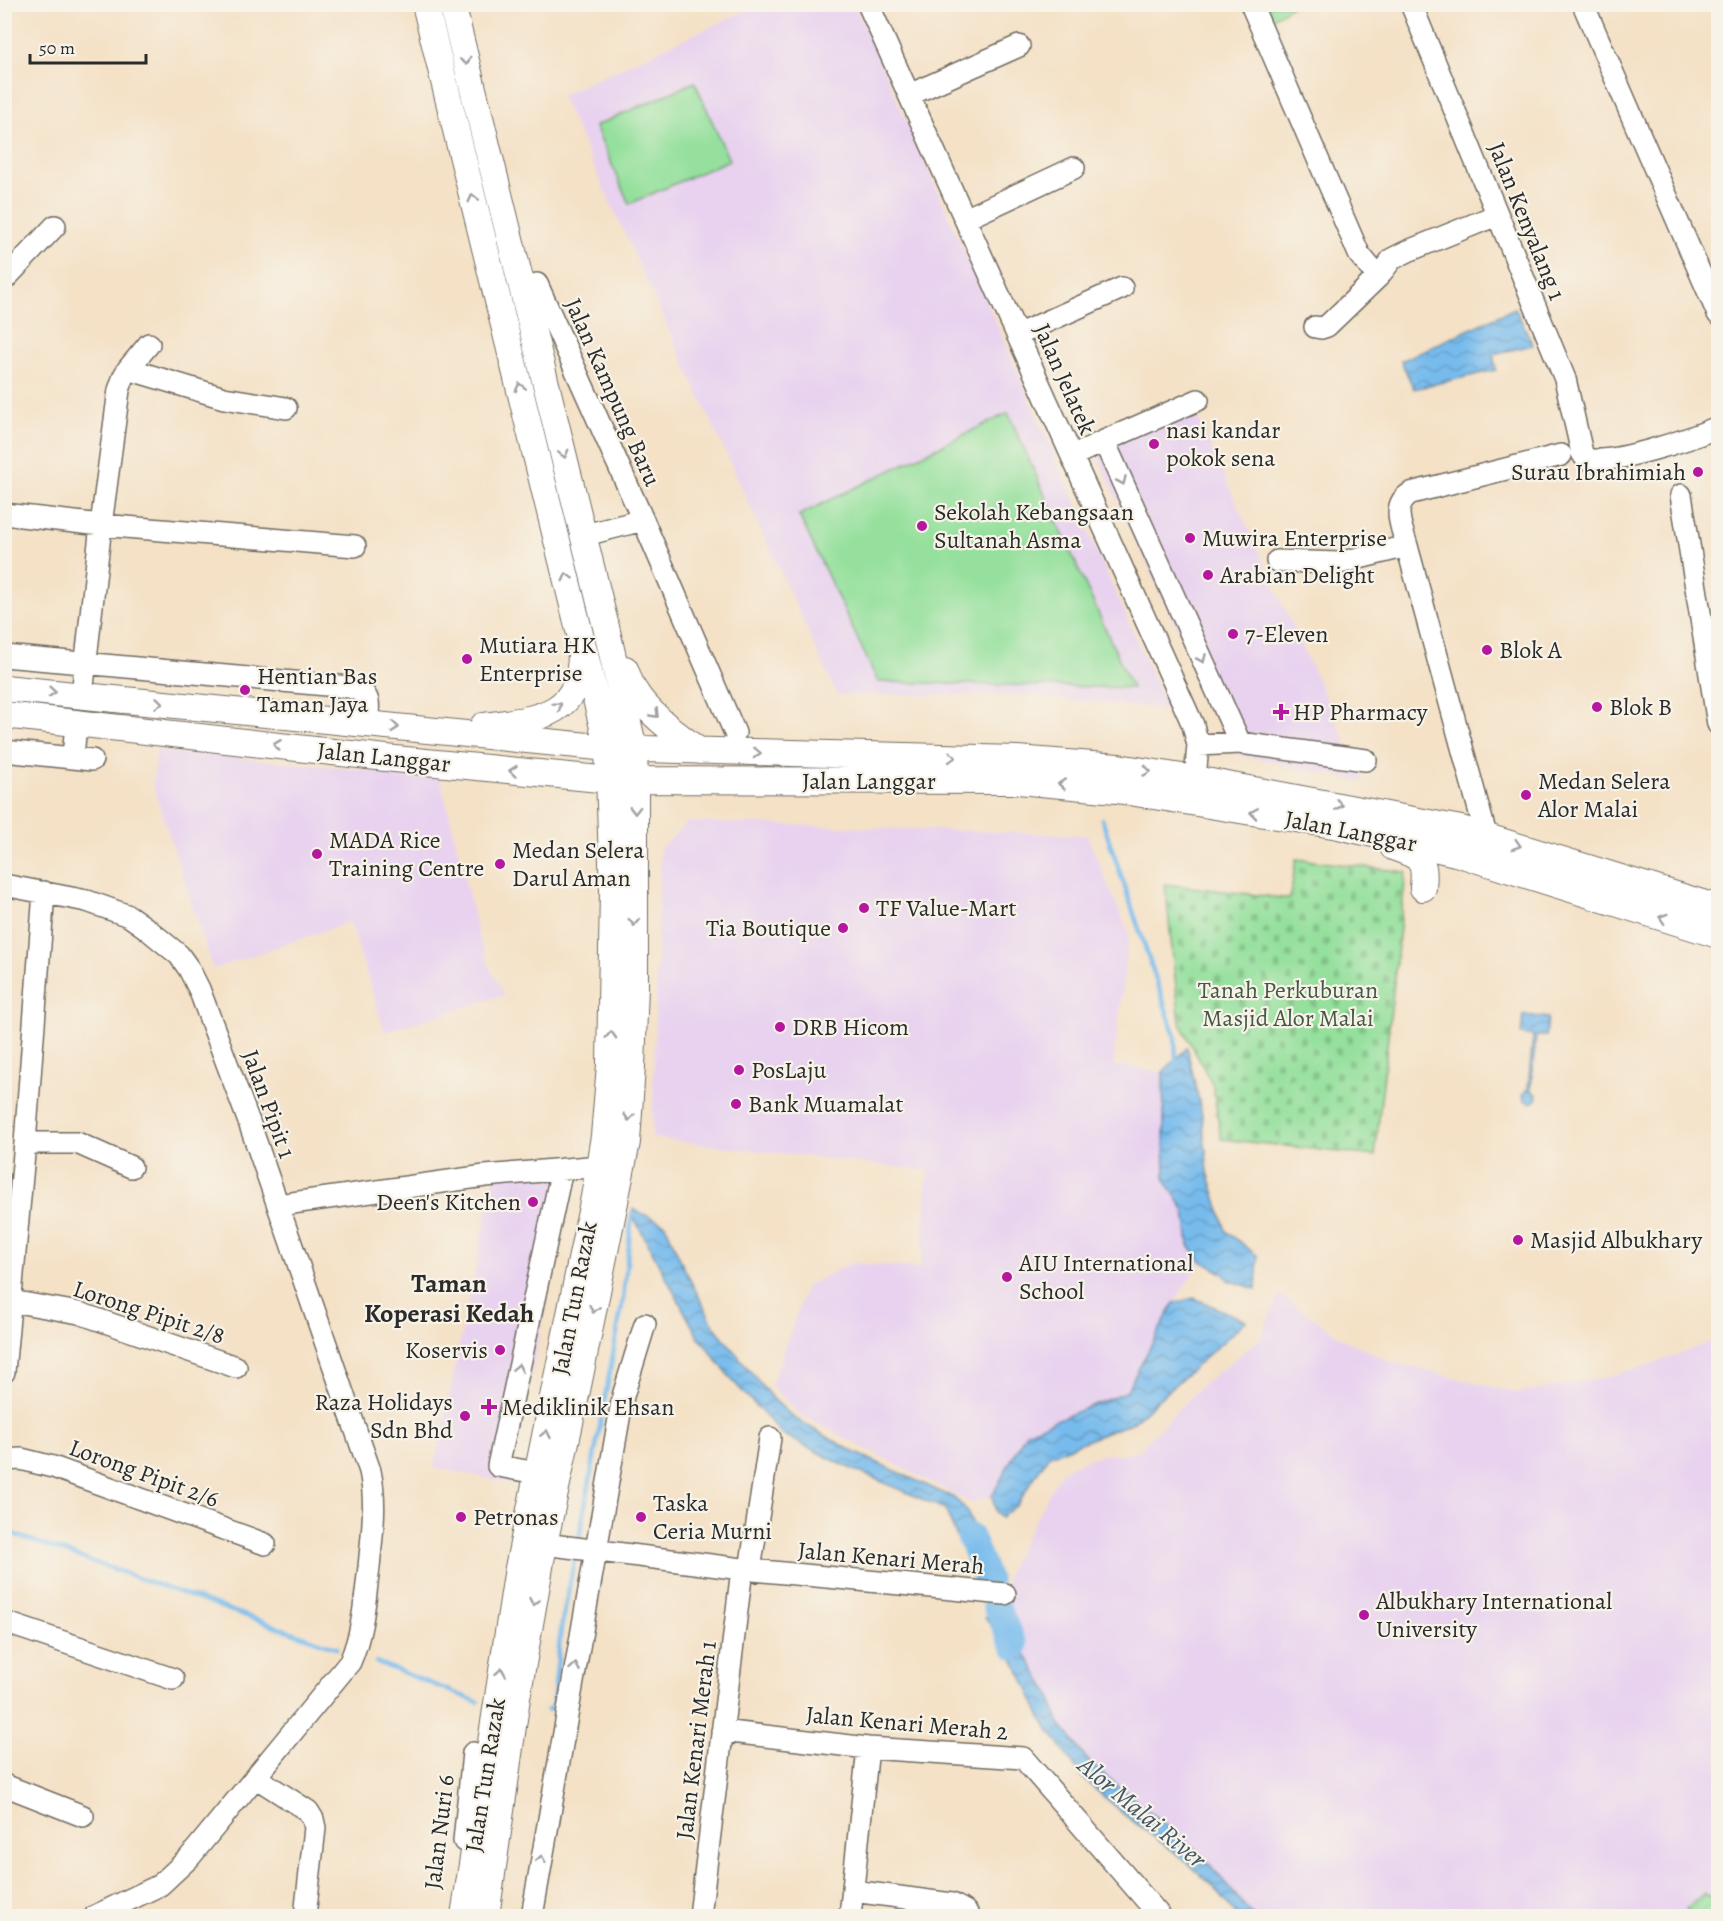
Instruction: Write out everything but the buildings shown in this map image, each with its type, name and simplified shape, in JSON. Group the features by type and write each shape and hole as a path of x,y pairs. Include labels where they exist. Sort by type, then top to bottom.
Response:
{"main road":[{"path":"424,4 608,748 623,781"},
{"path":"452,4 585,535 634,749 623,781"},
{"path":"606,627 634,691 664,724 699,751"},
{"path":"441,732 523,721 542,717 559,708 569,697 579,677 581,633"},
{"path":"87,723 93,721 82,706 88,684"},
{"name":"Jalan Langgar","path":"4,688 88,684 366,724 608,748 1029,760 1118,767 1347,806 1461,829 1719,908"},
{"name":"Jalan Langgar","path":"4,714 395,759 623,781 1018,781 1117,790 1339,826 1456,853 1719,935"},
{"name":"Jalan Tun Razak","path":"486,1917 517,1698 533,1543 537,1473 600,1166 610,1065 623,781"},
{"name":"Jalan Tun Razak","path":"464,1917 479,1775 533,1543 584,1359 627,1142 635,986 623,781"},
{"path":"1339,826 1416,855 1422,862 1425,872 1424,888"}],"street":[{"name":"Jalan Jelatek","path":"868,4 1193,725 1198,745 1195,779"},
{"path":"1251,4 1359,254 1378,277"},
{"name":"Jalan Kenyalang 1","path":"1411,4 1565,379 1582,453 1586,459 1595,461 1624,456 1688,439 1719,427"},
{"path":"1583,4 1719,314"},
{"path":"909,95 1019,46"},
{"path":"965,219 1074,168"},
{"path":"1315,327 1328,326 1378,277 1392,259 1497,215"},
{"path":"4,280 56,226"},
{"name":"Jalan Kampung Baru","path":"537,284 735,733"},
{"path":"1017,335 1122,288"},
{"path":"88,684 100,525 119,390 128,369 150,344"},
{"path":"128,369 224,398 286,408"},
{"path":"1071,456 1198,400"},
{"path":"1104,441 1240,743"},
{"path":"1486,835 1398,512 1399,506 1404,497 1411,493 1561,455"},
{"path":"1681,495 1719,724"},
{"path":"4,514 100,525 355,546"},
{"name":"Jalan Kampung Baru","path":"585,535 643,520"},
{"path":"1277,561 1339,563 1407,546"},
{"path":"4,656 88,684 349,687 361,690 368,700 366,724"},
{"path":"4,751 82,759 87,723"},
{"path":"1198,745 1240,743 1366,760"},
{"name":"Jalan Pipit 1","path":"4,885 87,901 129,916 179,955 189,969 199,989 278,1205 365,1456 374,1492 363,1616 350,1662 174,1874 144,1894 95,1917"},
{"path":"4,1372 26,1143 44,892"},
{"path":"26,1143 77,1143 131,1167"},
{"path":"278,1205 474,1178 600,1166"},
{"path":"537,1473 498,1466 562,1169"},
{"name":"Lorong Pipit 2/8","path":"11,1301 79,1313 236,1367"},
{"path":"531,1917 622,1396 645,1324"},
{"name":"Jalan Kenari Merah 1","path":"700,1917 722,1731 746,1570 770,1438"},
{"name":"Lorong Pipit 2/6","path":"4,1460 21,1459 53,1467 265,1544"},
{"name":"Jalan Kenari Merah","path":"533,1543 746,1570 1005,1594"},
{"path":"4,1622 173,1679"},
{"name":"Jalan Kenari Merah 2","path":"722,1731 868,1748 1023,1758 1160,1917"},
{"path":"850,1917 868,1748"},
{"name":"Jalan Nuri 6","path":"455,1917 479,1775 473,1753"},
{"path":"255,1776 308,1812 313,1819 315,1828 305,1917"},
{"path":"4,1785 83,1816"},
{"path":"853,1891 952,1904 965,1911 969,1917"}],"shaded area":[{"name":"Sekolah Kebangsaan Sultanah Asma","path":"758,5 855,5 1167,709 1022,695 837,695 561,95"},
{"path":"1189,399 1364,782 1236,754 1090,441"},
{"name":"MADA Rice Training Centre","path":"156,750 440,777 479,939 504,995 385,1032 350,922 213,969 153,786"},
{"path":"688,822 1087,835 1129,933 1113,1065 1163,1072 1165,1180 1185,1211 1189,1245 1201,1261 1174,1303 1126,1392 1026,1432 992,1496 971,1503 799,1414 771,1386 806,1286 851,1263 921,1268 928,1171 652,1138 660,849"},
{"name":"Taman Koperasi Kedah","path":"514,1156 574,1169 509,1483 434,1467 498,1159"},
{"name":"Albukhary International University","path":"1279,1294 1343,1339 1391,1362 1518,1393 1603,1378 1661,1361 1718,1339 1718,1916 1253,1916 1200,1853 1090,1763 1060,1724 1049,1693 1014,1636 1005,1594 1007,1576 1012,1563 1060,1473 1072,1465 1100,1455 1128,1454 1138,1451 1204,1383 1260,1339"}],"green space":[{"path":"1266,5 1293,5 1272,19"},
{"path":"695,82 729,160 629,204 595,126"},
{"path":"1008,413 1132,688 878,682 799,515"},
{"name":"Tanah Perkuburan Masjid Alor Malai","path":"1296,859 1406,872 1375,1156 1221,1139 1213,1086 1180,1023 1165,884 1290,899"},
{"path":"1718,1888 1718,1916 1693,1916 1686,1909 1704,1893 1708,1897"}],"water":[{"path":"1515,308 1533,345 1493,354 1496,370 1414,389 1401,361"},
{"path":"1523,1015 1548,1018 1546,1036 1536,1036 1531,1089 1537,1096 1531,1103 1524,1100 1523,1094 1528,1089 1533,1036 1521,1034"},
{"path":"1187,1048 1202,1115 1208,1172 1226,1231 1258,1256 1256,1289 1228,1280 1224,1274 1201,1261 1189,1245 1185,1211 1165,1180 1163,1072"},
{"path":"633,1209 665,1224 683,1266 714,1326 771,1397 794,1418 852,1451 954,1498 965,1508 994,1568 971,1571 945,1509 843,1465 783,1435 732,1380 696,1333 632,1214"},
{"path":"1194,1298 1246,1321 1133,1422 1048,1456 1017,1505 1001,1517 996,1512 992,1496 1026,1432 1126,1392 1174,1303"},
{"path":"1006,1611 1014,1636 1049,1693 1060,1724 1090,1763 1200,1853 1253,1916 1237,1916 1214,1887 1181,1857 1123,1814 1082,1777 1042,1720 1006,1646 985,1618"}],"waterway":[{"path":"1102,819 1175,1036 1176,1062"},
{"path":"579,1539 623,1300 632,1214"},
{"path":"5,1531 337,1648"},
{"name":"Alor Malai River","path":"970,1537 988,1581"},
{"path":"548,1710 553,1706 561,1628 574,1562"},
{"name":"Alor Malai River","path":"996,1606 1014,1646"},
{"path":"376,1662 478,1702"}],"place":[{"name":"nasi kandar pokok sena","path":"1154,444"},
{"name":"Surau Ibrahimiah","path":"1698,472"},
{"name":"Sekolah Kebangsaan Sultanah Asma","path":"922,526"},
{"name":"Muwira Enterprise","path":"1190,538"},
{"name":"Arabian Delight","path":"1208,575"},
{"name":"7-Eleven","path":"1233,634"},
{"name":"Blok A","path":"1487,650"},
{"name":"Mutiara HK Enterprise","path":"467,659"},
{"name":"Hentian Bas Taman Jaya","path":"245,690"},
{"name":"Blok B","path":"1597,707"},
{"name":"HP Pharmacy","path":"1281,712"},
{"name":"Medan Selera Alor Malai","path":"1526,795"},
{"name":"MADA Rice Training Centre","path":"317,854"},
{"name":"Medan Selera Darul Aman","path":"500,864"},
{"name":"TF Value-Mart","path":"864,908"},
{"name":"Tia Boutique","path":"843,928"},
{"name":"DRB Hicom","path":"780,1027"},
{"name":"PosLaju","path":"739,1070"},
{"name":"Bank Muamalat","path":"736,1104"},
{"name":"Deen's Kitchen","path":"533,1202"},
{"name":"Masjid Albukhary","path":"1518,1240"},
{"name":"AIU International School","path":"1007,1277"},
{"name":"Koservis","path":"500,1350"},
{"name":"Mediklinik Ehsan","path":"489,1407"},
{"name":"Raza Holidays Sdn Bhd","path":"465,1416"},
{"name":"Petronas","path":"461,1517"},
{"name":"Taska Ceria Murni","path":"641,1517"},
{"name":"Albukhary International University","path":"1364,1615"}],"district":[{"name":"Taman Koperasi Kedah","path":"449,1298"}]}
